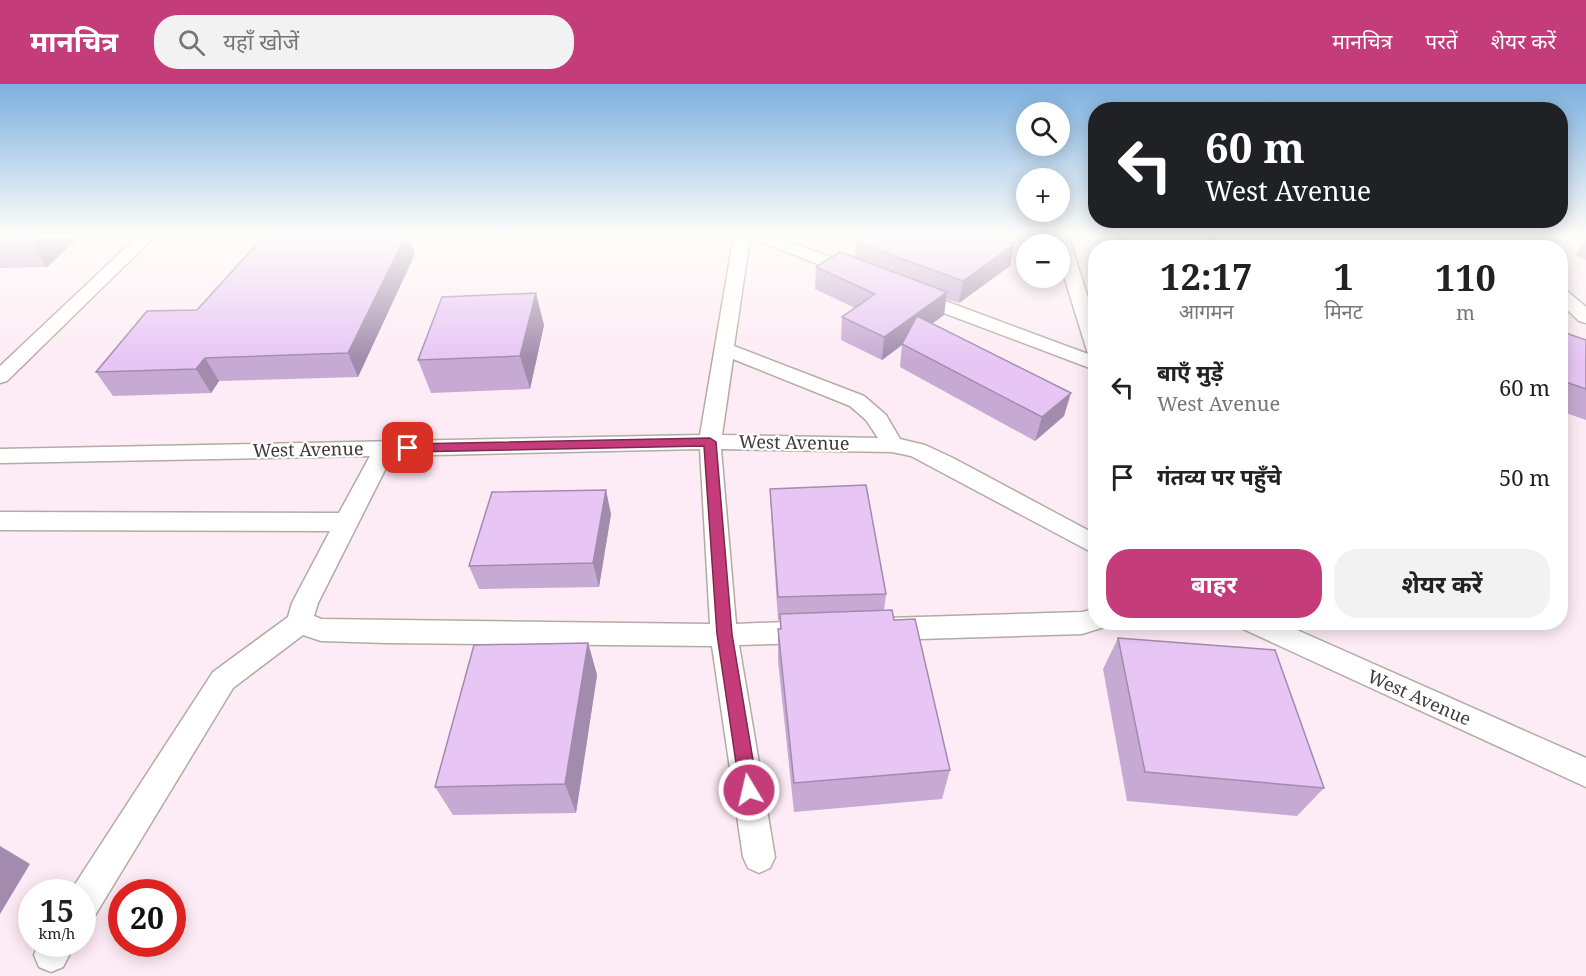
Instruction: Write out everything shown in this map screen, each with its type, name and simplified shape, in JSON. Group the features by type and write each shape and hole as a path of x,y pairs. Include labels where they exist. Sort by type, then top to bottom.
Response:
{"lane":[{"path":"0,377 105,277"},
{"path":"736,277 710,442 724,634 759,857"},
{"path":"865,277 876,281"},
{"path":"1073,277 1088,328"},
{"path":"898,289 1088,361"},
{"path":"1568,301 1586,317"},
{"path":"725,349 857,401 872,411 883,424 892,445"},
{"name":"West Avenue","path":"0,456 710,442 892,445 917,450 945,463 1088,541"},
{"path":"385,448 305,603 301,613 302,621 309,627 321,630 387,632 724,634 832,631"},
{"path":"0,521 348,522"},
{"path":"96,883 223,680 302,621"},
{"path":"868,630 1088,622"},
{"name":"West Avenue","path":"1270,630 1586,773"}],"shaded area":[{"path":"0,277 1016,277 1016,288 1070,288 1070,277 1088,277 1088,630 1568,630 1568,277 1586,277 1586,976 0,976"}],"building":[{"path":"227,277 386,277 348,353 205,358 196,369 96,372 147,311 197,310"},
{"path":"837,277 906,277 947,292 884,337 842,317 875,294"},
{"path":"951,277 969,277 963,281"},
{"path":"536,293 520,356 418,360 442,297"},
{"path":"917,316 1071,393 1042,417 902,344"},
{"path":"1568,334 1586,340 1586,389 1568,383"},
{"path":"866,485 886,594 778,597 770,489"},
{"path":"606,490 593,563 469,566 492,492"},
{"path":"892,610 894,620 915,619 950,770 794,783 778,629 781,629 780,614"},
{"path":"1118,638 1275,650 1324,788 1145,772"},
{"path":"588,643 565,784 435,787 474,645"}],"route":[{"path":"408,448 710,442 724,634 749,790"}]}
